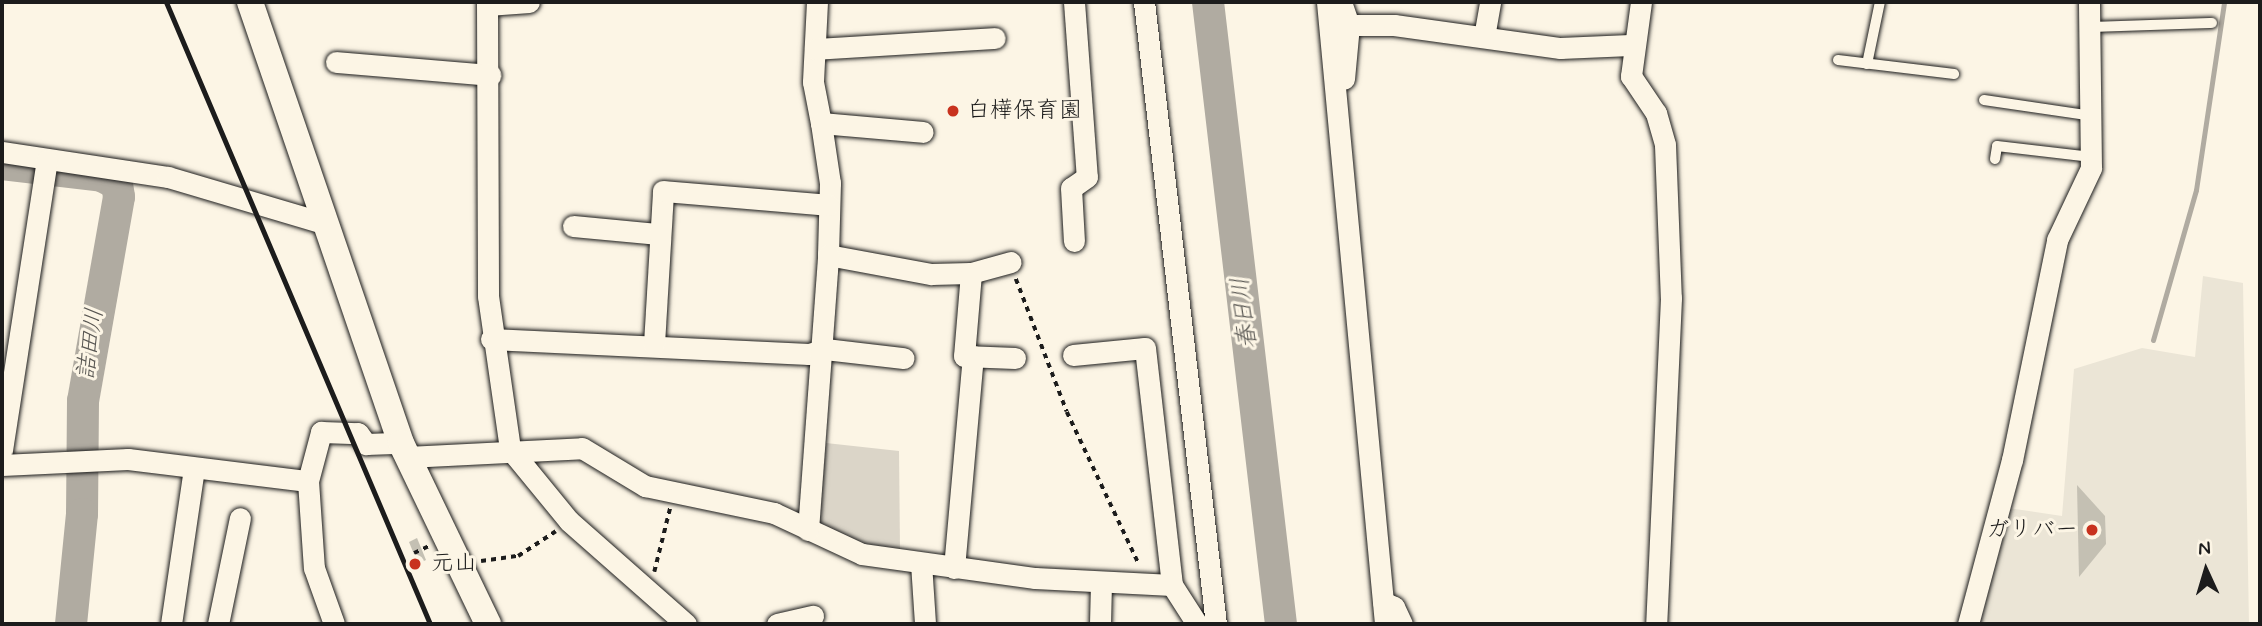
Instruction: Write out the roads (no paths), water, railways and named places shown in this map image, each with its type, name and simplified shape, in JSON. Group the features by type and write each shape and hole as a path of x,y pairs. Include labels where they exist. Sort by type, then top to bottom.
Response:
{"street":[{"path":"250,2 404,450 456,564 488,624"},
{"path":"529,2 487,4 490,75 491,339 510,449 569,521 686,624"},
{"path":"808,530 825,349 828,255 828,205 815,49 817,2"},
{"path":"1074,2 1087,177 1071,188 1074,241"},
{"path":"1144,2 1216,624"},
{"path":"1327,2 1385,624"},
{"path":"1337,97 1349,25 1341,2"},
{"path":"1484,37 1490,2"},
{"path":"1642,2 1630,45 1631,76 1656,113 1665,145 1671,298 1656,624"},
{"path":"1968,624 2012,460 2057,240 2083,194 2091,157 2089,2"},
{"path":"1349,25 1484,37 1560,48 1630,45"},
{"path":"815,49 995,38"},
{"path":"336,62 490,75"},
{"path":"821,123 923,132"},
{"path":"2,152 46,171 168,177 327,224"},
{"path":"2,450 46,171"},
{"path":"654,344 657,234 663,191 670,188 828,205"},
{"path":"573,226 657,234"},
{"path":"828,255 931,274 971,273 1011,262"},
{"path":"971,273 964,356 1015,358"},
{"path":"491,339 654,344 809,354 825,349 903,358"},
{"path":"1073,355 1145,348 1172,585 1197,624"},
{"path":"954,568 973,356"},
{"path":"334,624 314,568 308,481 321,432 358,433 366,444 404,450 582,448 626,478 672,496 752,507 862,554 954,568 1101,582 1172,585"},
{"path":"2,465 82,458 308,481"},
{"path":"171,624 194,469"},
{"path":"218,624 240,518"},
{"path":"921,563 925,624"},
{"path":"1100,624 1101,582"},
{"path":"1382,601 1394,607 1402,624"}],"lane":[{"path":"1867,64 1880,2"},
{"path":"2089,27 2213,23"},
{"path":"1838,60 1954,74"},
{"path":"1984,100 2092,116"},
{"path":"1996,159 1997,146 2091,157"}],"waterway":[{"name":"春日川","path":"1208,2 1281,624"},
{"path":"2153,340 2196,190 2224,2"},
{"name":"詰田川","path":"2,164 102,176 117,184 119,197 83,401 82,514 71,624"}],"railway":[{"path":"166,2 430,624"}],"place":[{"name":"白樺保育園","path":"953,111"},
{"name":"ガリバー","path":"2092,530"},
{"name":"元山","path":"415,564"}]}
